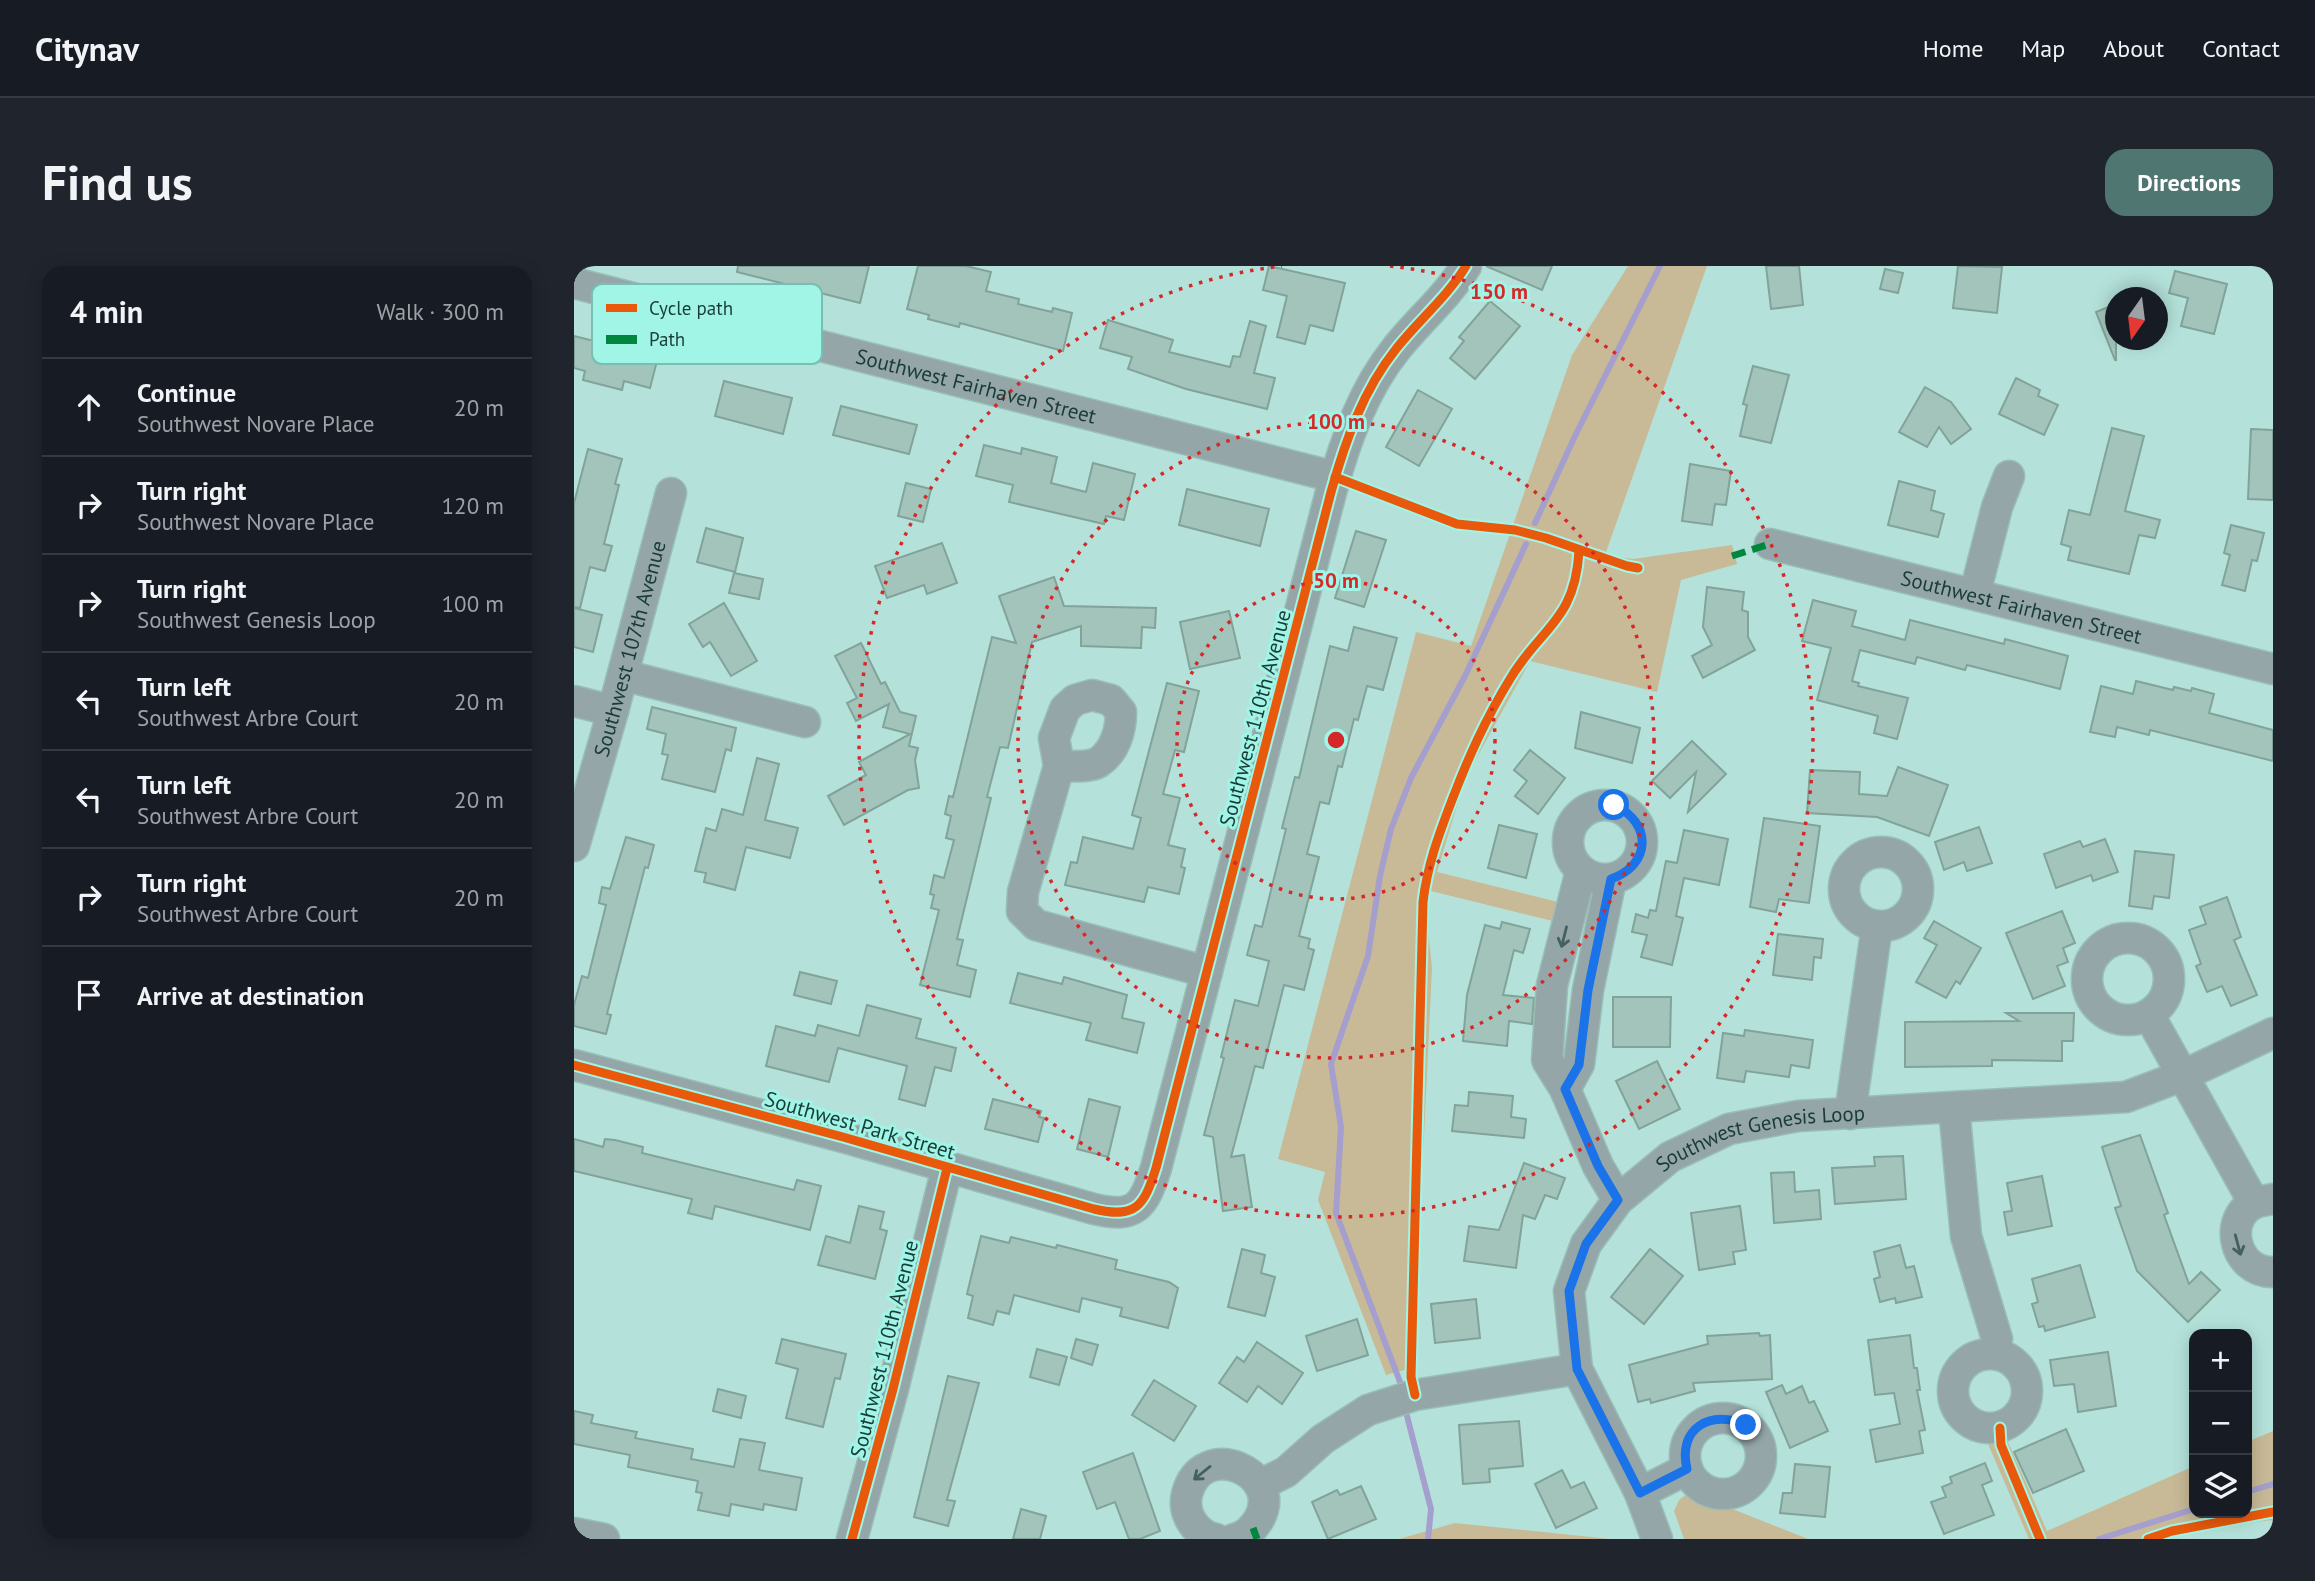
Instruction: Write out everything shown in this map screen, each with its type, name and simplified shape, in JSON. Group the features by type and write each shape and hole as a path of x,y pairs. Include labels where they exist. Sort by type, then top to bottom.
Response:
{"street":[{"path":"574,272 576,266"},
{"name":"Southwest 110th Avenue","path":"1136,1207 1144,1199 1156,1168 1335,477 1350,433 1375,379 1394,351 1466,266"},
{"name":"Southwest Fairhaven Street","path":"574,283 592,288"},
{"name":"Southwest Fairhaven Street","path":"822,346 1335,477"},
{"path":"1975,593 1997,507 2009,476"},
{"name":"Southwest 107th Avenue","path":"574,846 671,493"},
{"name":"Southwest Fairhaven Street","path":"1770,544 2273,669"},
{"path":"623,675 805,722"},
{"path":"574,701 613,711"},
{"path":"1059,766 1023,892 1022,911 1036,925 1207,972"},
{"path":"1602,804 1614,805 1635,819 1643,843 1640,856 1633,867 1623,875 1611,879 1590,877 1581,871 1572,861 1568,849 1567,837 1579,814 1589,807 1602,804"},
{"path":"1581,871 1552,985 1547,1060 1565,1089 1598,1166 1618,1200"},
{"path":"1565,1089 1579,1065 1588,990 1611,879"},
{"path":"1850,1114 1877,926"},
{"path":"2149,1014 2184,1075 2264,1201 2241,1215 2235,1234 2240,1255 2251,1266 2273,1272"},
{"name":"Southwest Genesis Loop","path":"1657,1539 1640,1493 1577,1369 1569,1291 1586,1244 1618,1200 1670,1157 1729,1129 1798,1116 2126,1097 2184,1075 2273,1033"},
{"name":"Southwest Park Street","path":"574,1065 1115,1214 1126,1213 1136,1207"},
{"path":"1954,1108 1966,1236 1997,1339 1995,1353"},
{"name":"Southwest 110th Avenue","path":"852,1539 890,1400 947,1168"},
{"path":"1260,1485 1286,1472 1322,1439 1368,1410 1415,1395 1577,1369"},
{"path":"1216,1539 1195,1528 1188,1514 1186,1499 1194,1479 1213,1465 1229,1464 1250,1472 1260,1485 1264,1503 1254,1528 1241,1538 1234,1539"},
{"path":"1640,1493 1687,1469"},
{"path":"574,1533 604,1539"}],"shaded area":[{"path":"1628,266 1707,266 1605,555 1633,559 1732,545 1737,564 1681,580 1657,692 1530,661 1465,779 1437,872 1566,904 1561,923 1431,891 1426,909 1432,968 1424,1137 1408,1369 1386,1375 1318,1200 1325,1172 1278,1159 1416,632 1471,646 1572,355"},
{"path":"2273,1431 2273,1520 2186,1530 2163,1539 2029,1539 1985,1437 2004,1433 2047,1531 2189,1468 2189,1518 2252,1518 2252,1440"},
{"path":"1687,1494 1697,1495 1808,1539 1684,1539 1674,1511 1679,1500"},
{"path":"1455,1523 1610,1539 1399,1539"}],"building":[{"path":"738,266 869,266 860,303 822,293 822,284 785,284 737,272"},
{"path":"918,266 966,266 991,272 986,291 1019,299 1018,304 1052,312 1053,308 1072,313 1063,351 960,323 959,327 928,319 929,315 907,309"},
{"path":"1269,266 1345,283 1333,331 1310,325 1305,344 1277,337 1287,296 1263,290"},
{"path":"1486,266 1552,266 1542,290"},
{"path":"1766,266 1799,266 1803,305 1771,309"},
{"path":"1958,266 2002,267 1997,313 1953,308"},
{"path":"1885,269 1903,273 1898,293 1880,289"},
{"path":"2175,271 2227,284 2214,334 2181,326 2188,298 2169,293"},
{"path":"1490,301 1520,326 1475,379 1450,358 1464,341 1459,337"},
{"path":"2105,308 2105,335 2096,312"},
{"path":"1108,320 1173,340 1169,352 1230,367 1233,356 1240,357 1250,321 1266,326 1254,373 1275,378 1267,409 1186,389 1128,369 1132,357 1100,348"},
{"path":"574,336 592,340 592,364 656,364 650,388 624,381 622,390 583,380 585,371 574,368"},
{"path":"1753,366 1789,375 1771,443 1740,436 1747,405 1743,404"},
{"path":"2016,378 2040,390 2038,396 2058,405 2044,435 1999,414"},
{"path":"724,381 792,398 783,434 715,416"},
{"path":"1925,387 1951,402 1971,429 1951,444 1939,427 1927,447 1899,432"},
{"path":"1418,390 1452,409 1419,466 1386,447"},
{"path":"841,406 917,425 909,454 833,435"},
{"path":"2112,428 2144,436 2125,511 2160,520 2155,538 2139,535 2129,574 2068,560 2071,547 2061,544 2069,510 2090,515"},
{"path":"2251,429 2273,430 2273,500 2248,499"},
{"path":"984,445 1021,454 1022,448 1057,457 1051,483 1086,492 1093,463 1135,474 1124,520 1106,516 1104,524 1009,502 1013,485 976,476"},
{"path":"588,449 622,459 615,484 619,485 604,544 612,546 605,571 590,567 580,608 574,607 574,503"},
{"path":"1690,464 1731,471 1726,505 1715,504 1712,525 1682,521"},
{"path":"1899,481 1935,491 1931,510 1944,514 1938,537 1888,525"},
{"path":"906,483 931,489 923,522 898,516"},
{"path":"1187,489 1269,509 1260,546 1179,525"},
{"path":"2231,525 2264,533 2257,561 2252,560 2245,591 2222,585 2230,555 2224,553"},
{"path":"706,528 743,538 735,572 697,562"},
{"path":"1356,531 1386,540 1364,607 1335,598"},
{"path":"942,543 957,583 927,594 924,585 887,598 875,566"},
{"path":"734,573 763,579 759,599 729,593"},
{"path":"1054,577 1064,606 1156,608 1155,628 1142,627 1141,648 1081,646 1081,626 1032,642 1008,748 1000,747 987,797 991,798 957,939 963,940 957,965 976,970 970,997 920,985 939,910 931,908 934,895 930,894 934,875 944,878 954,840 946,838 951,816 945,814 949,796 953,797 992,637 1016,643 999,596"},
{"path":"1707,587 1744,592 1742,610 1748,612 1748,637 1755,650 1703,678 1692,656 1712,645 1703,627"},
{"path":"1813,600 1856,611 1852,626 1905,640 1910,620 2004,644 2005,639 2068,656 2060,689 1967,665 1965,670 1917,657 1915,664 1860,650 1852,681 1859,683 1858,686 1908,698 1897,739 1874,733 1878,716 1817,700 1831,648 1802,641"},
{"path":"724,603 757,661 731,676 710,642 703,647 689,624"},
{"path":"574,608 602,615 593,652 574,647"},
{"path":"1229,611 1240,658 1190,669 1180,622"},
{"path":"1354,627 1397,638 1383,690 1367,686 1358,720 1354,719 1342,767 1338,766 1329,804 1320,802 1307,854 1319,857 1299,936 1310,939 1308,948 1314,950 1304,990 1284,985 1263,1068 1255,1066 1231,1157 1244,1155 1252,1207 1223,1211 1213,1137 1204,1135 1224,1058 1221,1057 1235,1000 1258,1006 1269,961 1247,955 1255,925 1262,927 1286,829 1282,828 1295,777 1299,778 1330,646 1348,651"},
{"path":"861,643 881,684 885,682 900,712 916,716 909,746 918,748 915,760 919,788 908,790 844,825 828,796 866,775 859,762 910,734 883,727 889,704 856,721 847,703 857,698 835,656"},
{"path":"2136,681 2173,690 2174,687 2191,691 2192,688 2214,694 2209,713 2273,730 2273,761 2150,730 2149,735 2117,727 2115,737 2090,732 2101,686 2133,694"},
{"path":"1167,683 1199,691 1184,752 1175,750 1163,794 1180,798 1168,845 1185,849 1181,867 1185,868 1179,894 1148,887 1144,902 1065,885 1071,862 1077,863 1083,837 1133,849 1141,818 1132,815"},
{"path":"652,707 736,728 731,751 726,749 715,792 662,779 668,755 662,754 666,734 647,729"},
{"path":"1581,712 1640,728 1632,763 1575,748"},
{"path":"1692,741 1726,774 1688,812 1696,772 1670,798 1652,781"},
{"path":"1530,750 1565,778 1538,814 1515,796 1527,781 1514,770"},
{"path":"757,758 779,764 765,820 798,828 790,858 746,847 735,890 704,882 706,873 695,871 706,828 716,831 722,809 743,815"},
{"path":"1898,767 1948,785 1929,836 1877,817 1807,813 1810,770 1860,772 1859,794 1887,796"},
{"path":"1764,818 1820,826 1809,903 1779,899 1776,912 1750,907"},
{"path":"1499,825 1537,834 1526,878 1488,868"},
{"path":"1979,827 1992,863 1967,871 1964,862 1944,870 1935,842"},
{"path":"1684,830 1728,839 1719,885 1684,878 1676,916 1683,918 1672,965 1641,957 1647,935 1632,932 1636,914 1648,918 1650,910 1656,911 1666,861 1677,863"},
{"path":"626,837 654,845 648,868 645,867 616,978 607,1014 611,1015 606,1034 574,1026 574,1005 582,976 588,978 606,905 599,903 602,887 610,889"},
{"path":"2105,839 2118,872 2093,881 2091,875 2056,888 2044,854 2080,841 2083,847"},
{"path":"2135,851 2174,855 2169,898 2154,896 2152,909 2129,906"},
{"path":"2227,897 2241,937 2234,940 2257,995 2231,1006 2222,986 2207,992 2196,966 2201,964 2189,930 2206,924 2200,907"},
{"path":"2062,911 2075,943 2063,948 2068,962 2057,966 2065,986 2033,999 2006,933"},
{"path":"1934,921 1981,948 1960,984 1956,981 1946,998 1916,982 1937,945 1924,938"},
{"path":"1502,922 1530,929 1523,953 1514,950 1503,995 1534,998 1532,1024 1509,1021 1507,1046 1463,1041 1467,995 1485,925 1500,929"},
{"path":"1778,934 1823,939 1821,958 1814,957 1812,980 1773,975"},
{"path":"800,972 837,981 831,1004 794,995"},
{"path":"1018,973 1062,984 1064,977 1127,995 1122,1018 1144,1023 1137,1053 1086,1040 1091,1023 1010,1003"},
{"path":"1613,997 1671,997 1670,1047 1613,1047"},
{"path":"867,1005 921,1019 916,1038 956,1048 951,1071 935,1067 925,1106 899,1099 907,1066 838,1048 829,1082 766,1066 776,1026 815,1036 818,1025 859,1036"},
{"path":"2006,1013 2074,1013 2073,1041 2062,1041 2062,1061 1992,1060 1992,1066 1905,1067 1905,1022 2019,1021"},
{"path":"1745,1030 1813,1040 1809,1068 1791,1065 1789,1077 1746,1071 1744,1082 1717,1078 1723,1033 1744,1036"},
{"path":"1657,1061 1680,1109 1639,1129 1616,1081"},
{"path":"1469,1092 1513,1096 1511,1117 1526,1119 1524,1138 1452,1131 1455,1105 1468,1106"},
{"path":"993,1099 1041,1111 1039,1117 1044,1118 1038,1142 985,1129"},
{"path":"1089,1099 1120,1107 1108,1157 1077,1149"},
{"path":"2140,1135 2168,1213 2164,1215 2189,1284 2201,1272 2220,1290 2188,1322 2137,1271 2115,1208 2121,1206 2102,1147"},
{"path":"574,1139 603,1147 605,1139 615,1140 643,1147 642,1153 794,1190 797,1180 821,1186 810,1230 715,1206 712,1219 688,1213 692,1199 574,1171"},
{"path":"1903,1156 1906,1199 1835,1204 1832,1168 1875,1166 1874,1157"},
{"path":"1524,1163 1565,1178 1557,1199 1545,1195 1535,1219 1523,1215 1516,1268 1464,1261 1469,1226 1499,1230"},
{"path":"1794,1172 1795,1192 1819,1190 1821,1219 1774,1223 1771,1173"},
{"path":"2042,1176 2052,1226 2008,1235 2004,1212 2012,1211 2007,1183"},
{"path":"859,1206 884,1212 880,1229 887,1231 875,1279 818,1265 826,1236 850,1243"},
{"path":"1740,1206 1746,1250 1733,1252 1735,1264 1699,1270 1691,1213"},
{"path":"981,1236 1009,1243 1011,1237 1056,1248 1057,1245 1117,1260 1115,1269 1169,1282 1178,1288 1168,1328 1120,1316 1122,1308 1082,1298 1079,1312 1014,1295 1009,1314 997,1311 993,1325 968,1318 973,1296 967,1294"},
{"path":"1900,1245 1906,1268 1914,1266 1922,1297 1896,1303 1895,1298 1880,1302 1874,1279 1880,1277 1874,1252"},
{"path":"1242,1249 1265,1255 1261,1273 1275,1277 1265,1316 1228,1307"},
{"path":"1650,1249 1683,1276 1644,1324 1611,1297"},
{"path":"2080,1265 2095,1317 2045,1331 2044,1326 2039,1327 2032,1304 2038,1302 2032,1279"},
{"path":"1476,1299 1480,1338 1435,1343 1431,1304"},
{"path":"1357,1319 1368,1355 1317,1371 1306,1336"},
{"path":"1759,1333 1760,1336 1770,1335 1772,1379 1693,1383 1695,1391 1651,1403 1650,1399 1638,1402 1629,1365 1708,1344 1707,1336"},
{"path":"1910,1335 1925,1430 1919,1431 1923,1453 1876,1462 1870,1430 1900,1424 1894,1393 1875,1395 1868,1340"},
{"path":"782,1339 846,1354 840,1379 835,1378 823,1427 786,1418 798,1369 776,1363"},
{"path":"1076,1339 1098,1345 1092,1365 1071,1358"},
{"path":"1257,1342 1303,1373 1282,1404 1258,1386 1247,1402 1219,1383 1237,1357 1244,1362"},
{"path":"1037,1349 1067,1357 1059,1385 1030,1377"},
{"path":"2108,1352 2116,1406 2078,1412 2074,1384 2054,1386 2050,1360"},
{"path":"948,1376 979,1383 947,1500 955,1501 948,1526 914,1517"},
{"path":"1154,1380 1196,1406 1174,1441 1132,1415"},
{"path":"1782,1385 1786,1394 1802,1386 1809,1403 1814,1401 1828,1431 1790,1448 1766,1392"},
{"path":"718,1389 746,1396 741,1418 713,1411"},
{"path":"574,1411 593,1415 591,1423 637,1432 635,1438 693,1449 691,1459 734,1467 740,1439 765,1443 759,1470 802,1478 796,1510 764,1504 763,1510 731,1504 729,1516 698,1510 702,1493 696,1492 698,1481 628,1467 630,1455 574,1444"},
{"path":"1519,1421 1523,1466 1489,1469 1490,1482 1463,1484 1459,1425"},
{"path":"2066,1429 2084,1471 2033,1493 2014,1452"},
{"path":"1133,1453 1160,1531 1140,1539 1129,1539 1115,1502 1097,1509 1083,1472"},
{"path":"1985,1463 1992,1481 1982,1485 1994,1515 1944,1534 1931,1502 1946,1497 1942,1487 1952,1483 1950,1477"},
{"path":"1795,1464 1830,1467 1825,1517 1780,1513 1783,1493 1792,1493"},
{"path":"1562,1470 1571,1488 1584,1482 1597,1508 1556,1528 1535,1484"},
{"path":"1361,1486 1376,1519 1328,1539 1312,1502 1337,1490 1340,1495"},
{"path":"1021,1509 1046,1516 1040,1539 1013,1539"}],"waterway":[{"path":"1535,523 1660,266"},
{"path":"1400,1382 1336,1213 1341,1127 1331,1064 1368,956 1380,876 1391,829 1411,778 1466,674 1526,544"},
{"path":"1407,1416 1431,1509 1428,1539"},
{"path":"2252,1490 2273,1484"},
{"path":"2099,1539 2189,1511"}],"marked path":[{"path":"1732,556 1770,544"},
{"path":"1253,1528 1257,1539"}],"cycle path":[{"path":"574,1065 843,1137 1094,1209 1120,1212 1136,1206 1147,1192 1156,1168 1342,454 1356,417 1384,365 1466,266"},
{"path":"1335,477 1457,524 1515,530 1638,568"},
{"path":"1415,1395 1411,1377 1423,902 1427,876 1458,784 1478,738 1510,679 1564,609 1576,574 1579,551"},
{"path":"852,1539 893,1389 947,1168"},
{"path":"2000,1428 2001,1445 2040,1539"},
{"path":"2148,1539 2172,1531 2273,1512"}],"route":[{"path":"1614,805 1635,819 1643,843 1640,856 1633,867 1623,875 1611,879 1588,990 1579,1065 1565,1089 1598,1166 1618,1200 1586,1244 1569,1291 1577,1369 1640,1493 1687,1469 1685,1448 1690,1436 1700,1425 1716,1418 1731,1419 1746,1425"}]}
